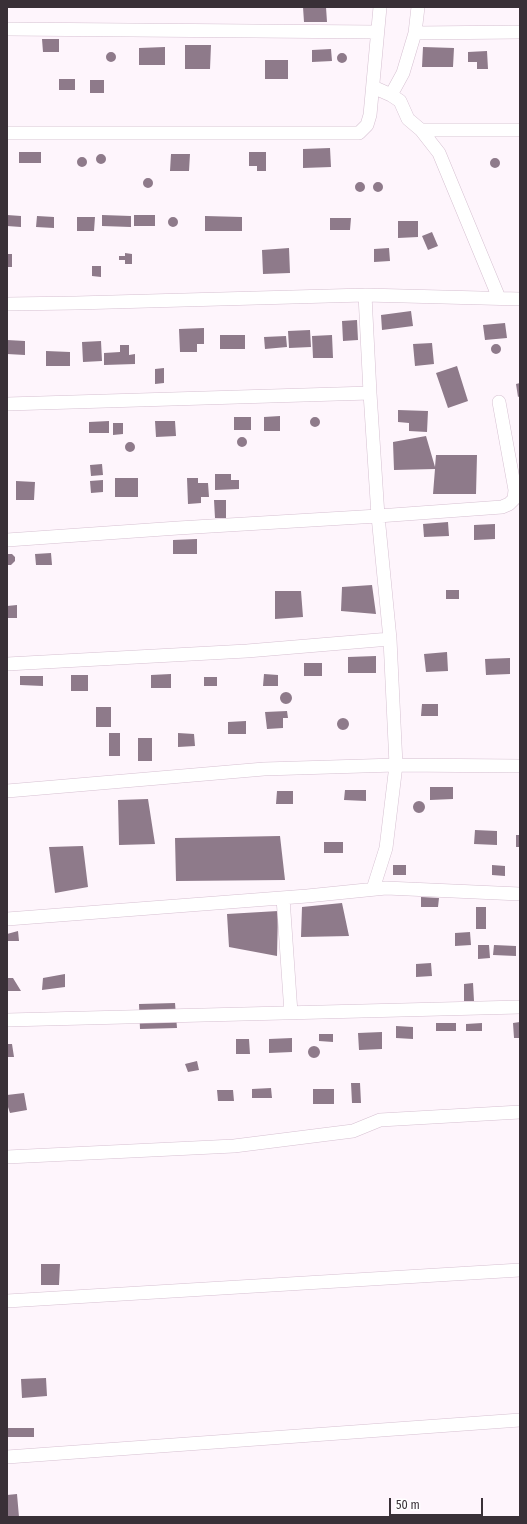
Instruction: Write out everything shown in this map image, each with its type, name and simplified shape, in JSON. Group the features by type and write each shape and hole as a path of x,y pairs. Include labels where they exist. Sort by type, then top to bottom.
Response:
{"street":[{"path":"7,133 359,134 367,125 370,115 380,7"},
{"path":"391,95 403,73 415,33 418,7"},
{"path":"7,29 377,32"},
{"path":"415,33 520,32"},
{"path":"372,87 391,95 400,101 408,119 421,130 439,153 500,298"},
{"path":"421,130 520,130"},
{"path":"365,295 378,516 390,639 396,765 386,848 372,889"},
{"path":"7,304 76,304 365,295 520,299"},
{"path":"7,404 370,393"},
{"path":"7,540 502,507 509,504 514,499 515,490 499,402"},
{"path":"7,664 247,650 390,639"},
{"path":"7,791 264,770 396,765 520,766"},
{"path":"7,919 283,898 386,888 520,894"},
{"path":"283,898 291,1013"},
{"path":"7,1020 520,1007"},
{"path":"7,1157 234,1146 353,1131 380,1120 520,1112"},
{"path":"7,1301 520,1270"},
{"path":"7,1457 520,1420"}],"building":[{"path":"303,7 326,7 327,22 304,22"},
{"path":"42,39 59,39 59,52 43,52"},
{"path":"185,45 211,45 210,69 185,69"},
{"path":"165,47 165,65 139,65 139,48"},
{"path":"423,47 454,48 453,67 422,67"},
{"path":"331,49 332,61 312,62 312,50"},
{"path":"487,51 488,69 477,69 477,62 468,62 468,52"},
{"path":"109,52 113,52 115,53 115,61 109,62 106,59 106,55"},
{"path":"340,53 344,53 346,54 346,62 340,63 337,60 337,56"},
{"path":"265,60 288,60 288,79 265,79"},
{"path":"59,79 75,79 75,90 59,90"},
{"path":"90,80 104,80 104,93 90,93"},
{"path":"330,148 331,167 303,168 303,149"},
{"path":"19,152 41,152 41,163 19,163"},
{"path":"249,152 266,152 266,171 257,171 257,166 249,166"},
{"path":"99,154 103,154 105,155 105,163 99,164 96,161 96,157"},
{"path":"171,154 190,154 189,171 170,171"},
{"path":"80,157 84,157 86,158 86,166 80,167 77,164 77,160"},
{"path":"493,158 497,158 499,159 499,167 493,168 490,165 490,161"},
{"path":"146,178 150,178 152,179 152,187 146,188 143,185 143,181"},
{"path":"358,182 362,182 364,183 364,191 358,192 355,189 355,185"},
{"path":"376,182 380,182 382,183 382,191 376,192 373,189 373,185"},
{"path":"7,215 21,216 21,227 7,226"},
{"path":"102,215 131,216 131,227 102,226"},
{"path":"134,215 155,215 155,226 134,226"},
{"path":"37,216 54,217 54,228 36,227"},
{"path":"205,216 242,217 242,231 205,231"},
{"path":"77,217 95,217 94,231 77,231"},
{"path":"171,217 175,217 177,218 177,226 171,227 168,224 168,220"},
{"path":"330,218 351,218 350,230 330,230"},
{"path":"398,221 418,221 418,237 398,238"},
{"path":"432,232 438,246 428,250 422,236"},
{"path":"289,248 290,273 263,274 262,250"},
{"path":"389,248 390,261 374,262 374,249"},
{"path":"125,253 132,254 132,264 125,264 125,260 119,260 119,256 125,256"},
{"path":"7,254 12,254 12,267 7,267"},
{"path":"92,266 101,266 101,277 92,276"},
{"path":"411,311 413,326 382,330 381,315"},
{"path":"357,320 358,340 343,341 342,321"},
{"path":"505,323 507,338 485,340 483,325"},
{"path":"204,328 204,344 197,344 197,352 180,352 179,329"},
{"path":"310,330 311,347 289,348 288,331"},
{"path":"220,335 245,335 245,349 220,349"},
{"path":"332,335 333,358 313,358 312,336"},
{"path":"286,336 287,347 265,349 264,337"},
{"path":"7,340 25,341 25,355 7,354"},
{"path":"101,341 102,361 83,362 82,342"},
{"path":"432,343 434,364 415,366 413,344"},
{"path":"494,344 498,344 500,345 500,353 494,354 491,351 491,347"},
{"path":"120,345 129,345 129,355 135,354 135,364 104,365 104,353 120,352"},
{"path":"46,351 70,352 70,366 46,366"},
{"path":"457,366 468,401 448,408 436,373"},
{"path":"164,368 164,383 155,384 155,369"},
{"path":"520,383 520,396 518,397 516,384"},
{"path":"398,410 428,411 427,432 409,431 409,423 398,422"},
{"path":"280,416 280,431 264,431 264,417"},
{"path":"234,417 251,417 251,430 234,430"},
{"path":"313,417 317,417 319,418 319,426 313,427 310,424 310,420"},
{"path":"109,421 109,433 89,433 89,422"},
{"path":"155,421 175,421 176,436 156,437"},
{"path":"113,423 123,423 123,434 113,435"},
{"path":"426,436 435,467 436,455 477,455 476,494 433,494 435,469 394,470 393,442"},
{"path":"240,437 244,437 246,438 246,446 240,447 237,444 237,440"},
{"path":"128,442 132,442 134,443 134,451 128,452 125,449 125,445"},
{"path":"102,464 103,475 91,476 90,465"},
{"path":"215,474 231,474 231,480 239,480 239,489 215,490"},
{"path":"115,478 138,478 138,497 115,497"},
{"path":"187,478 198,478 198,483 208,483 209,497 201,497 201,503 188,504"},
{"path":"103,480 103,492 91,493 90,481"},
{"path":"16,481 35,482 34,500 16,500"},
{"path":"214,500 226,500 226,518 215,518"},
{"path":"448,522 449,536 424,537 423,524"},
{"path":"495,524 495,539 474,540 474,525"},
{"path":"197,539 197,554 173,554 173,540"},
{"path":"51,553 52,565 36,565 35,554"},
{"path":"7,554 12,554 15,557 15,561 11,565 7,565"},
{"path":"372,585 376,614 341,611 342,587"},
{"path":"446,590 459,590 459,599 446,599"},
{"path":"275,591 301,591 303,617 275,619"},
{"path":"17,605 17,618 7,618 7,606"},
{"path":"447,652 448,671 426,672 424,654"},
{"path":"376,656 376,673 348,673 348,657"},
{"path":"510,658 510,674 486,675 485,659"},
{"path":"304,663 322,663 322,676 304,676"},
{"path":"171,674 171,688 151,688 151,675"},
{"path":"264,674 278,675 278,686 263,686"},
{"path":"71,675 88,675 88,691 71,691"},
{"path":"20,676 43,676 43,686 20,685"},
{"path":"204,677 217,677 217,686 204,686"},
{"path":"286,692 290,694 292,698 290,702 286,704 282,702 280,698 282,694"},
{"path":"422,704 438,704 438,716 421,716"},
{"path":"96,707 111,707 111,727 96,727"},
{"path":"287,711 288,718 283,718 283,728 267,729 265,712"},
{"path":"341,718 345,718 349,724 345,730 341,730 337,726 337,722"},
{"path":"246,721 246,734 228,734 228,722"},
{"path":"109,733 120,733 120,756 109,756"},
{"path":"178,733 194,734 195,746 178,747"},
{"path":"138,738 152,738 152,761 138,761"},
{"path":"430,787 453,787 453,799 430,800"},
{"path":"345,790 366,790 366,801 344,800"},
{"path":"277,791 293,791 293,804 276,804"},
{"path":"148,799 155,844 119,845 118,800"},
{"path":"417,801 421,801 425,807 421,813 417,813 413,809 413,805"},
{"path":"475,830 497,831 497,845 474,844"},
{"path":"516,835 520,835 520,847 516,847"},
{"path":"280,836 285,880 176,881 175,838"},
{"path":"324,842 343,842 343,853 324,853"},
{"path":"83,846 88,887 55,893 49,847"},
{"path":"393,865 406,865 406,875 393,875"},
{"path":"492,865 505,866 505,876 492,875"},
{"path":"421,897 439,898 438,907 421,907"},
{"path":"342,903 349,936 301,937 302,907"},
{"path":"476,907 486,907 486,929 476,929"},
{"path":"278,911 277,956 229,947 227,914"},
{"path":"18,931 19,941 7,941 7,934"},
{"path":"470,932 471,945 455,946 455,933"},
{"path":"478,945 489,945 490,958 478,959"},
{"path":"494,945 516,946 516,956 493,955"},
{"path":"431,963 432,976 416,977 416,964"},
{"path":"65,974 65,987 42,990 43,978"},
{"path":"7,978 13,978 21,991 7,991"},
{"path":"473,983 474,1001 464,1001 464,984"},
{"path":"175,1003 177,1028 140,1029 139,1004"},
{"path":"520,1022 520,1038 514,1038 513,1023"},
{"path":"436,1023 456,1023 456,1031 436,1031"},
{"path":"482,1023 482,1031 466,1031 466,1024"},
{"path":"396,1026 413,1027 413,1039 396,1038"},
{"path":"382,1032 382,1049 359,1050 358,1033"},
{"path":"319,1034 333,1034 333,1042 319,1041"},
{"path":"292,1038 292,1052 269,1053 269,1039"},
{"path":"236,1039 249,1039 250,1054 236,1054"},
{"path":"7,1044 12,1044 14,1057 7,1057"},
{"path":"312,1046 316,1046 320,1052 316,1058 312,1058 308,1054 308,1050"},
{"path":"197,1061 199,1070 188,1072 185,1064"},
{"path":"351,1083 360,1083 361,1103 352,1103"},
{"path":"271,1088 272,1098 252,1098 252,1089"},
{"path":"313,1089 334,1089 334,1104 313,1104"},
{"path":"217,1090 233,1090 234,1101 218,1101"},
{"path":"24,1093 27,1110 10,1113 7,1104 7,1095"},
{"path":"41,1264 60,1264 59,1285 41,1285"},
{"path":"46,1378 47,1396 22,1398 21,1379"},
{"path":"8,1428 34,1428 34,1437 8,1437"},
{"path":"17,1494 19,1517 7,1517 7,1495"}]}
